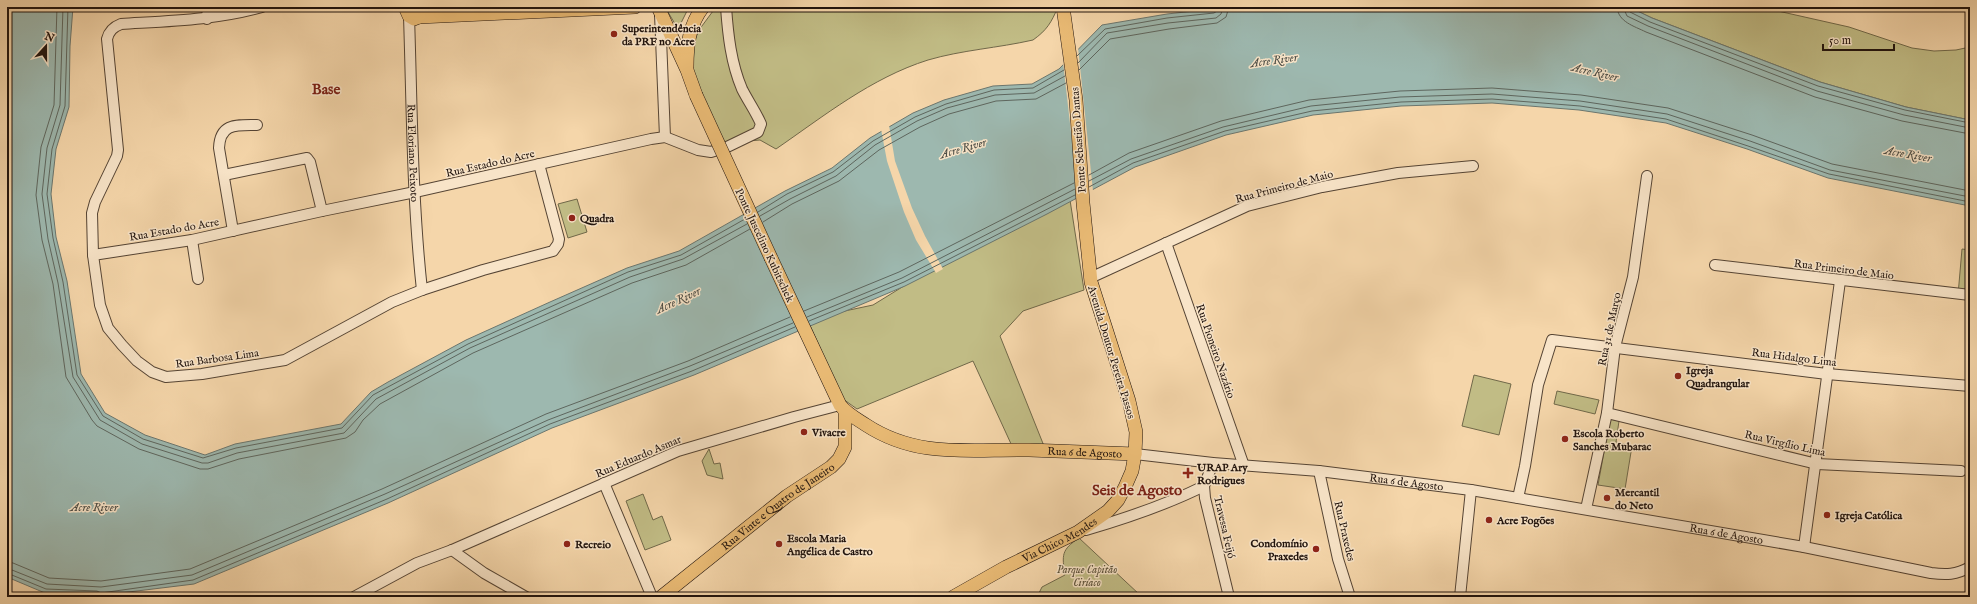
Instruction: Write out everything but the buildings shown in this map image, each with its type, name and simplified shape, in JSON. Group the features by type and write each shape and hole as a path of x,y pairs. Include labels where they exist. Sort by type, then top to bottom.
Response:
{"main road":[{"path":"414,12 635,7"},
{"path":"687,70 688,38 692,25 703,7"},
{"name":"Ponte Sebastião Dantas","path":"1063,7 1076,100 1090,275"},
{"name":"Ponte Juscelino Kubitschek","path":"659,10 687,70 696,95 840,404"},
{"name":"Avenida Doutor Pereira Passos","path":"1090,275 1099,311 1129,401 1136,432 1135,454"},
{"name":"Rua 6 de Agosto","path":"840,404 881,435 905,444 930,450 1028,450 1135,454"},
{"name":"Rua Vinte e Quatro de Janeiro","path":"662,597 787,496 836,463 843,454 845,447 840,404"},
{"name":"Via Chico Mendes","path":"952,597 1006,567 1078,532 1108,511 1118,500 1132,471 1135,454"}],"street":[{"path":"208,7 207,18 246,12 262,7"},
{"path":"659,10 666,137 698,150 711,152 742,141 758,132 761,124 742,88 734,66 729,40 726,7"},
{"name":"Rua Floriano Peixoto","path":"414,12 415,192 418,258 422,290"},
{"name":"Rua Barbosa Lima","path":"207,18 121,24 112,29 107,39 118,150 117,156 95,202 92,213 93,255 100,304 108,328 137,361 152,372 166,377 202,374 285,360 392,302 422,290 483,270 553,251 558,244 549,198 539,164"},
{"path":"233,231 219,148 219,138 223,131 229,127 258,125"},
{"name":"Rua Estado do Acre","path":"93,255 192,240 650,139 666,137"},
{"path":"224,175 304,157 309,160 322,211"},
{"name":"Rua Primeiro de Maio","path":"1090,275 1166,243 1246,206 1322,187 1398,173 1473,166"},
{"name":"Rua 31 de Março","path":"1586,509 1607,413 1616,347 1633,277 1647,176"},
{"path":"192,240 198,279"},
{"name":"Rua Pioneiro Nazário","path":"1166,243 1244,466"},
{"name":"Rua Primeiro de Maio","path":"1715,265 1840,281 1970,295"},
{"path":"1804,547 1817,464 1827,374 1840,281"},
{"name":"Rua Hidalgo Lima","path":"1518,498 1525,466 1538,385 1552,340 1827,374 1970,386"},
{"name":"Rua Eduardo Asmar","path":"354,597 417,563 452,550 678,451 794,416 840,404"},
{"name":"Rua Virgílio Lima","path":"1607,413 1817,464 1961,471"},
{"name":"Rua 6 de Agosto","path":"1135,454 1244,466 1319,471 1471,490 1804,547 1931,573 1949,575 1970,568"},
{"name":"Travessa Feijó","path":"1213,463 1204,486 1205,498 1229,597"},
{"name":"Rua Praxedes","path":"1319,471 1338,559 1350,597"},
{"path":"604,483 652,597"},
{"path":"1078,532 1132,516 1177,499 1204,486"},
{"path":"1460,597 1471,490"},
{"path":"452,550 484,573 526,597"}],"green space":[{"path":"665,7 689,7 678,29"},
{"path":"721,7 1058,7 1048,26 1033,40 967,51 928,60 907,68 868,87 830,111 776,149 760,140 723,143 691,70 692,47 699,30 713,11"},
{"path":"1629,7 1760,7 1849,27 1912,48 1934,51 1956,50 1970,47 1970,120 1906,107 1820,82 1652,18"},
{"name":"Quadra","path":"577,199 587,232 568,238 558,204"},
{"path":"1070,200 1084,290 1023,311 1000,336 1044,446 1012,446 973,361 857,409 843,399 807,319 873,305 925,273"},
{"path":"1962,249 1970,250 1970,296 1958,295"},
{"path":"1474,375 1511,384 1499,435 1462,426"},
{"path":"1557,391 1599,400 1595,414 1554,404"},
{"path":"1610,419 1619,421 1616,442 1632,446 1625,489 1598,485"},
{"path":"709,449 714,464 720,463 723,479 707,475 702,461"},
{"path":"643,494 653,520 662,516 671,540 645,550 626,501"},
{"name":"Parque Capitão Ciríaco","path":"1079,538 1141,597 1037,597 1042,587 1065,575 1063,562 1064,554 1069,546"}],"water":[{"name":"Acre River","path":"7,7 73,7 70,46 69,107 56,149 51,194 56,237 67,281 81,374 105,413 145,435 205,455 235,444 341,424 371,392 388,382 466,340 550,302 627,268 679,251 785,191 832,168 870,138 913,113 944,100 993,86 1032,84 1059,69 1102,25 1167,14 1231,7 1629,7 1652,18 1820,82 1906,107 1970,120 1970,206 1828,178 1747,149 1666,123 1579,110 1492,103 1401,106 1313,115 1226,135 1135,167 1047,214 905,286 694,375 552,428 388,503 194,584 104,595 45,593 7,577"}],"pier":[{"path":"1078,47 1093,191 1077,200 1063,62"},
{"path":"889,125 895,161 912,208 943,269 936,273 916,240 904,212 887,161 881,129"}],"place":[{"name":"Superintendência da PRF no Acre","path":"614,34"},
{"name":"Quadra","path":"572,218"},
{"name":"Igreja Quadrangular","path":"1678,376"},
{"name":"Vivacre","path":"804,432"},
{"name":"Escola Roberto Sanches Mubarac","path":"1565,439"},
{"name":"URAP Ary Rodrigues","path":"1188,473"},
{"name":"Mercantil do Neto","path":"1607,498"},
{"name":"Igreja Católica","path":"1827,515"},
{"name":"Acre Fogões","path":"1489,520"},
{"name":"Recreio","path":"567,544"},
{"name":"Escola Maria Angélica de Castro","path":"779,544"},
{"name":"Condomínio Praxedes","path":"1316,549"}],"district":[{"name":"Base","path":"326,89"},
{"name":"Seis de Agosto","path":"1137,490"}]}
